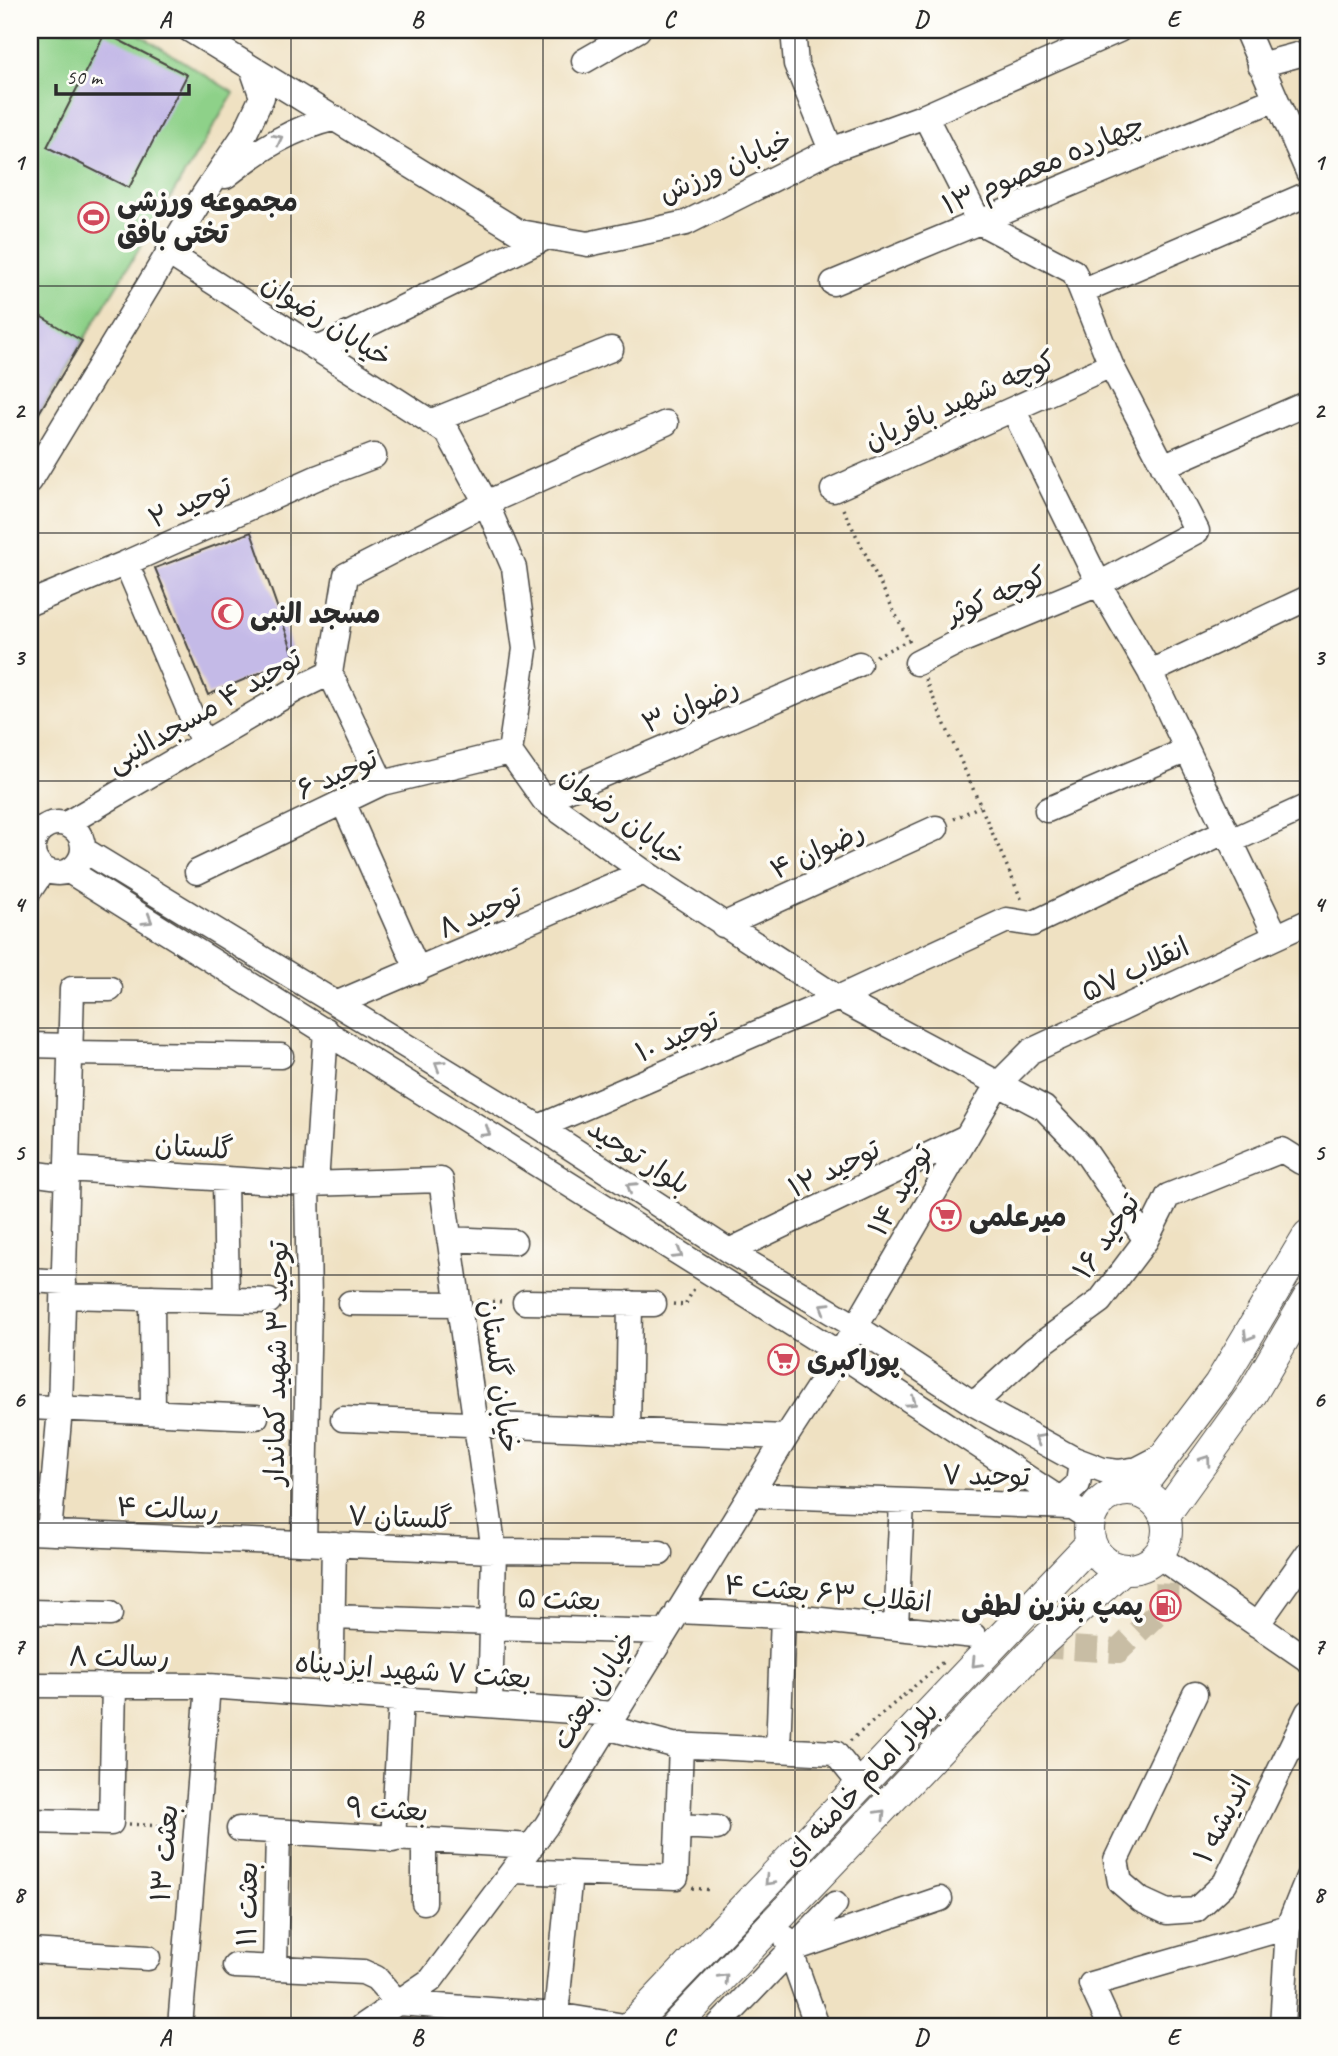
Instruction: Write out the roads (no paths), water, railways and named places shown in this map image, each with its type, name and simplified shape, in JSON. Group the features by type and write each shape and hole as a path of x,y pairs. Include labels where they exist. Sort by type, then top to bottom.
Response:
{"main road":[{"path":"1137,1492 1219,1384 1308,1235"},
{"path":"1165,1515 1252,1394 1303,1306 1295,1294 1285,1288 1269,1301"},
{"path":"1117,1492 1137,1492 1154,1500 1165,1515 1168,1532 1157,1556 1138,1568 1122,1569 1103,1560 1078,1517 1117,1492"},
{"name":"بلوار امام خامنه ای","path":"631,2026 860,1784 1078,1517"},
{"name":"بلوار امام خامنه ای","path":"675,2026 1038,1646 1122,1569"}],"street":[{"name":"خیابان ورزش","path":"190,30 519,232 588,244 686,223 831,150 925,116 1119,30"},
{"path":"584,61 638,30"},
{"path":"793,30 796,64 831,150"},
{"path":"1246,30 1308,172"},
{"path":"1260,65 1308,52"},
{"path":"30,481 204,194 244,135 262,97 252,68"},
{"name":"چهارده معصوم ۱۳","path":"833,283 1275,99"},
{"path":"925,116 979,222 1074,272 1111,365 1163,466 1308,403"},
{"path":"204,194 262,148 307,124 336,118"},
{"path":"1082,291 1308,194"},
{"path":"317,349 547,237"},
{"name":"خیابان رضوان","path":"168,253 448,433 486,503 514,568 525,649 510,752 544,800 644,872 838,998 1044,1108 1082,1147 1146,1240"},
{"path":"430,422 611,349"},
{"name":"کوچه شهید باقریان","path":"833,490 1111,365"},
{"path":"1013,409 1098,584 1150,672 1276,936"},
{"path":"486,503 666,423"},
{"name":"توحید ۲","path":"30,603 316,478 374,456"},
{"name":"کوچه کوثر","path":"913,651 956,643 1098,584 1197,531 1163,466"},
{"name":"توحید ۴ مسجدالنبی","path":"66,824 295,690 330,673 346,575 486,503"},
{"path":"126,563 203,743"},
{"path":"1150,672 1308,598"},
{"name":"رضوان ۳","path":"544,800 859,664"},
{"path":"330,673 382,783"},
{"path":"1046,810 1187,750"},
{"name":"توحید ۶","path":"197,872 382,783 510,752"},
{"path":"343,802 418,971"},
{"path":"1229,836 1308,806"},
{"path":"50,824 66,824 80,834 84,850 79,863 69,871 56,873 44,869 36,859 33,832 50,824"},
{"name":"رضوان ۴","path":"723,925 936,828"},
{"name":"توحید ۱۰","path":"539,1127 838,998 1007,919 1032,924 1229,836"},
{"name":"بلوار توحید","path":"84,850 539,1127 729,1251 855,1326 974,1404 1082,1462 1118,1472 1138,1469 1169,1453"},
{"path":"30,890 44,869"},
{"path":"69,871 840,1354 1078,1517"},
{"name":"توحید ۸","path":"338,1003 644,872"},
{"path":"108,896 116,879 125,876"},
{"name":"انقلاب ۵۷","path":"998,1085 1031,1051 1308,922"},
{"path":"39,1533 60,1409 72,989 110,989"},
{"name":"توحید ۳ شهید کماندار","path":"304,1543 312,1184 326,1031"},
{"path":"30,1045 71,1049 281,1056"},
{"name":"توحید ۱۴","path":"840,1354 964,1138 998,1085"},
{"name":"توحید ۱۲","path":"729,1251 964,1138"},
{"name":"توحید ۱۶","path":"974,1404 1034,1350 1100,1301 1146,1240 1168,1196 1282,1150 1301,1162 1308,1161"},
{"name":"گلستان","path":"30,1173 312,1184"},
{"path":"225,1179 227,1300"},
{"name":"خیابان گلستان","path":"312,1184 440,1180 494,1551 489,1705"},
{"path":"449,1239 514,1242"},
{"path":"30,1280 107,1297 269,1301"},
{"path":"152,1298 153,1412"},
{"path":"350,1303 459,1302"},
{"path":"525,1302 642,1303 628,1431"},
{"name":"خیابان بعثت","path":"363,2026 431,1980 532,1846 840,1354"},
{"path":"30,1407 256,1418"},
{"path":"343,1419 786,1437"},
{"path":"1078,1517 1078,1484 1082,1462"},
{"name":"توحید ۷","path":"750,1494 902,1502 1078,1517"},
{"path":"896,1626 902,1502"},
{"name":"رسالت ۴","path":"39,1533 304,1543"},
{"name":"گلستان ۷","path":"304,1543 494,1551 660,1553"},
{"path":"331,1694 334,1544"},
{"path":"1257,1625 1308,1553"},
{"path":"1157,1556 1308,1660"},
{"path":"30,1612 110,1614"},
{"path":"778,1750 783,1616"},
{"name":"انقلاب ۶۳ بعثت ۴","path":"672,1622 783,1616 974,1636"},
{"name":"بعثت ۵","path":"334,1617 492,1625 672,1622"},
{"name":"رسالت ۸","path":"30,1685 208,1686"},
{"path":"30,1821 111,1823 114,1686"},
{"name":"بعثت ۷ شهید ایزدپناه","path":"208,1686 489,1705 610,1721 677,1745 835,1753 860,1784"},
{"name":"بعثت ۱۳","path":"180,2026 208,1686"},
{"name":"اندیشه ۱","path":"1195,1694 1116,1860 1120,1882 1141,1900 1167,1912 1196,1910 1225,1884 1308,1712"},
{"path":"393,1840 401,1699"},
{"path":"513,1871 676,1877 677,1745"},
{"path":"678,1826 717,1828"},
{"name":"بعثت ۹","path":"239,1829 532,1846"},
{"name":"بعثت ۱۱","path":"278,1833 275,1966 363,1972 376,1978 398,2003"},
{"path":"424,1841 424,1902"},
{"path":"555,2015 569,1873"},
{"path":"1282,2026 1287,1927 1308,1877"},
{"path":"790,1951 940,1899"},
{"path":"718,2026 835,1904"},
{"path":"779,1920 817,2026"},
{"path":"1110,2026 1091,1983 1287,1927"},
{"path":"30,1951 148,1958"},
{"path":"235,1966 275,1966"},
{"path":"398,2003 510,2019 555,2015 624,2026"}],"tunnel":[{"path":"1038,1646 1118,1651 1166,1605 1167,1563"}],"place":[{"name":"مجموعه ورزشی تختی بافق","path":"94,217"},
{"name":"مسجد النبی","path":"227,613"},
{"name":"میرعلمی","path":"946,1216"},
{"name":"پوراکبری","path":"784,1360"},
{"name":"پمپ بنزین لطفی","path":"1166,1605"}]}
